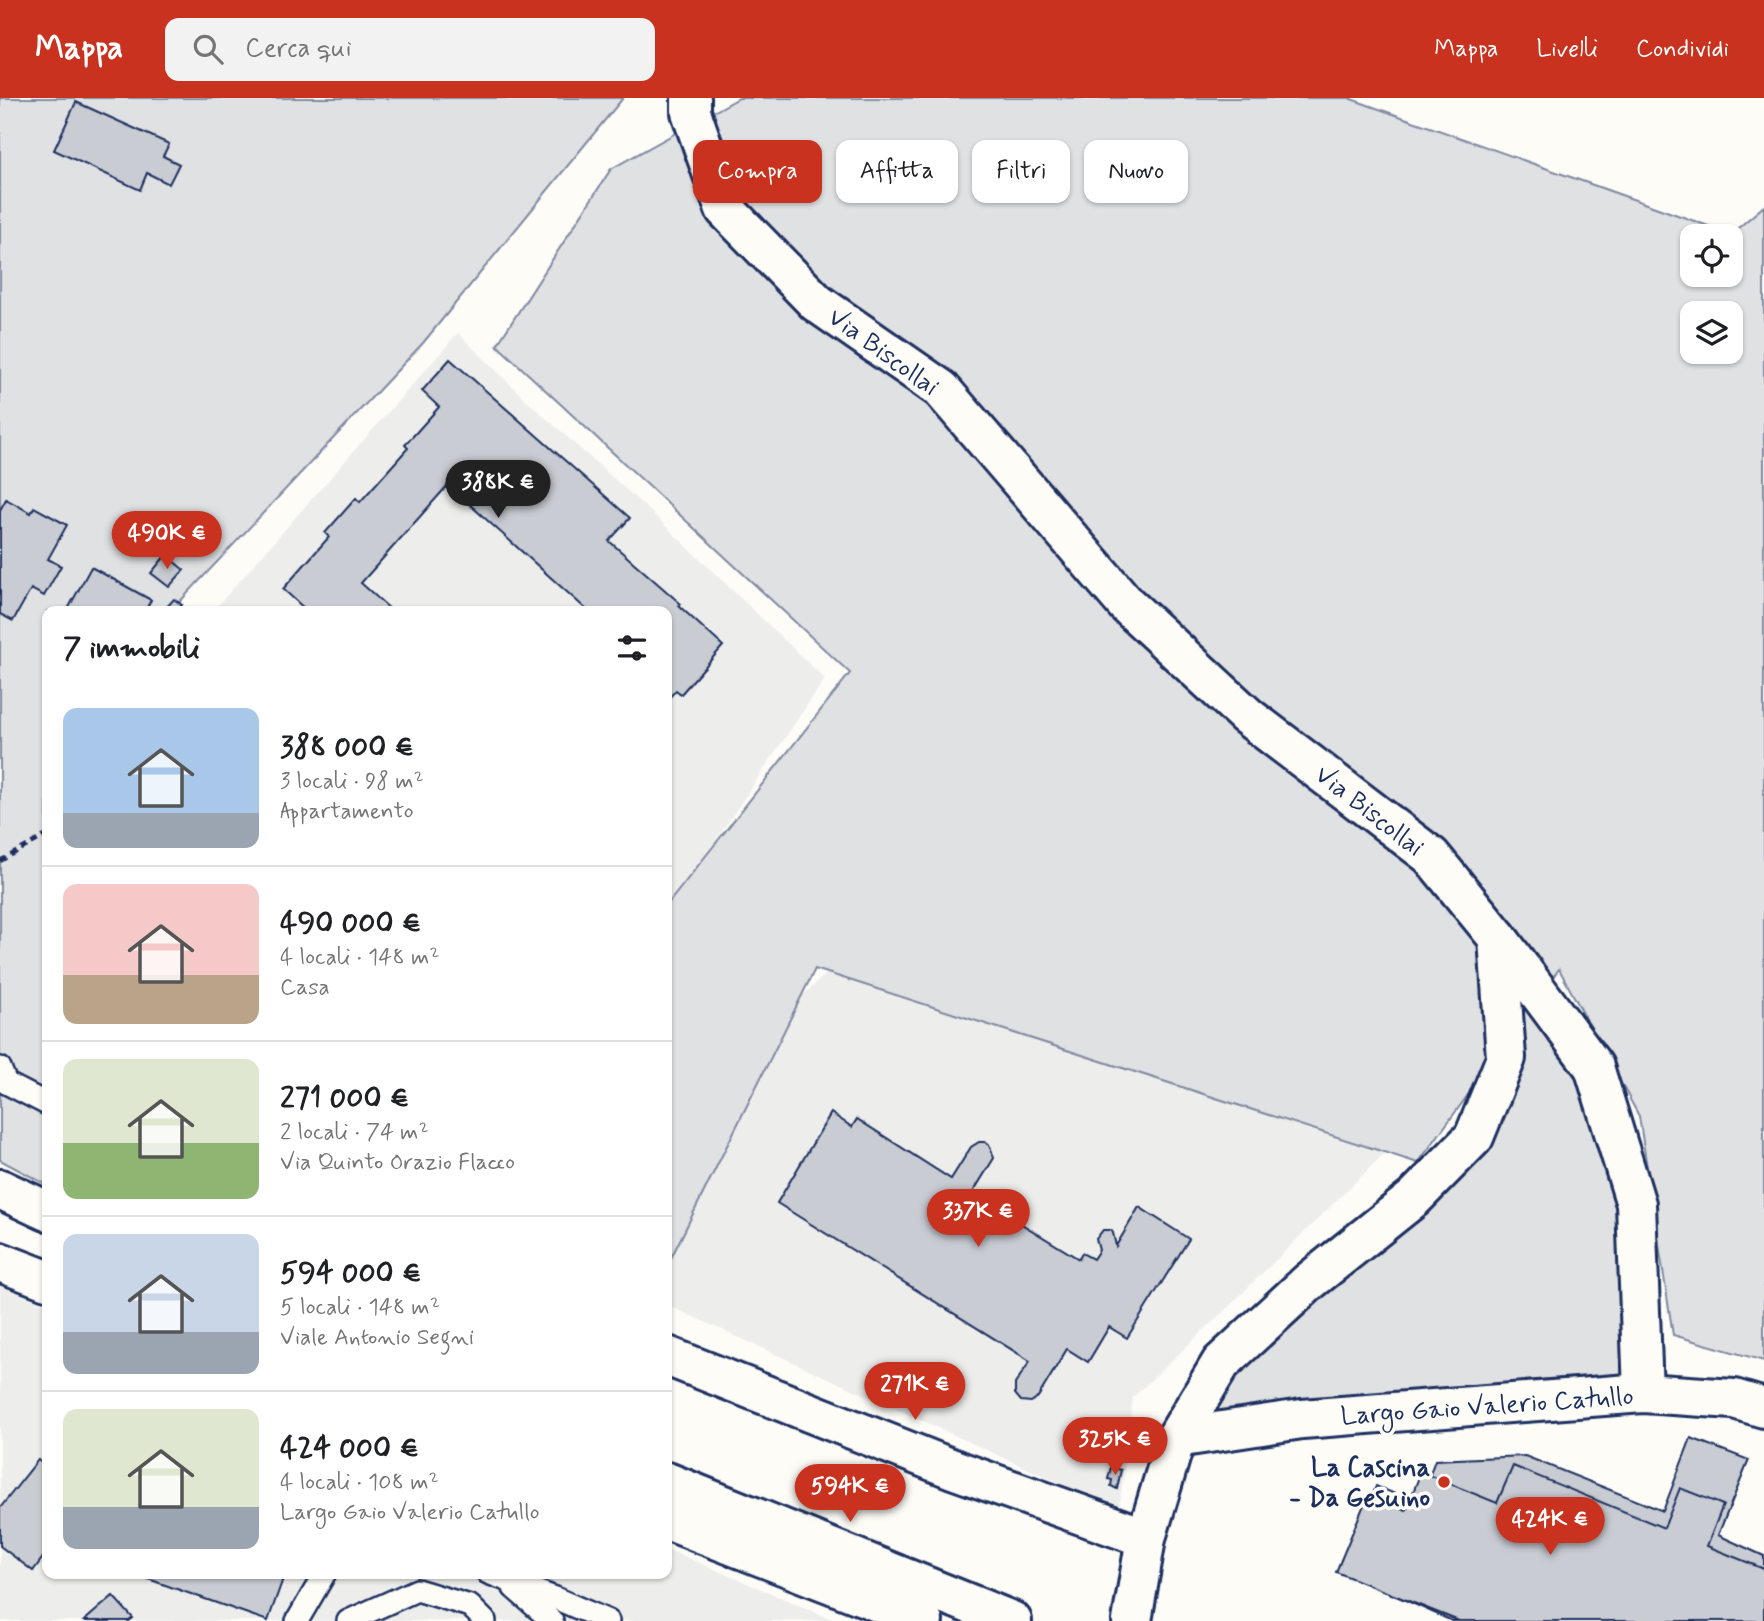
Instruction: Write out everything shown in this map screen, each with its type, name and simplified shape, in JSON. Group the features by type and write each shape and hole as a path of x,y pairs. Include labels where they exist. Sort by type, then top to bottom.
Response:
{"street":[{"name":"Via Biscollai","path":"697,103 725,209 817,303 941,389 1126,604 1247,716 1431,856 1498,938"},
{"name":"Largo Gaio Valerio Catullo","path":"1176,1438 1302,1419 1643,1394 1636,1204 1594,1067 1498,938"},
{"path":"1132,1621 1146,1538 1176,1438 1222,1363 1310,1281 1414,1198 1474,1138 1506,1058 1498,938"},
{"path":"0,1189 42,1209"},
{"path":"0,1262 42,1278"},
{"path":"672,1358 953,1469 1146,1538"},
{"path":"1643,1394 1734,1399 1764,1408"},
{"path":"672,1484 1012,1621"},
{"path":"672,1522 923,1621"}],"lane":[{"path":"0,1068 6,1083 42,1101"},
{"path":"298,1621 322,1579"},
{"path":"500,1579 552,1621"},
{"path":"504,1579 608,1621"},
{"path":"348,1621 416,1590 470,1606 485,1621"}],"path":[{"path":"0,860 42,838"}],"shaded area":[{"path":"0,98 623,98 423,343 176,606 42,606 42,1182 0,1160"},
{"path":"739,98 1351,98 1703,224 1680,224 1680,287 1743,287 1743,224 1764,206 1764,1361 1673,1335 1639,1116 1559,969 1535,1001 1586,1070 1627,1206 1633,1385 1186,1423 1481,1141 1512,1035 1418,1163 815,969 672,1256 672,899 850,673 497,345 611,169"},
{"path":"458,333 526,400 652,513 825,679 672,905 672,606 217,606"},
{"path":"837,964 1395,1143 1133,1397 1119,1510 672,1307 672,1231 773,1023"},
{"path":"0,1286 42,1303 42,1579 672,1579 672,1551 836,1621 0,1621"}],"building":[{"path":"76,102 169,144 163,156 179,164 169,184 147,173 140,190 54,150"},
{"path":"450,359 630,518 609,541 681,604 679,606 723,646 681,694 676,690 672,694 672,606 582,606 448,485 361,583 386,606 302,606 283,589 329,537 325,533 356,498 360,502 408,448 405,445 439,407 422,391"},
{"path":"6,499 31,513 34,507 67,525 48,559 61,566 44,596 31,589 13,621 0,614 0,510"},
{"path":"166,555 184,570 169,587 151,573"},
{"path":"91,567 151,600 148,606 70,606"},
{"path":"174,599 182,605 181,606 168,606"},
{"path":"831,1113 852,1127 857,1119 951,1179 971,1147 985,1142 990,1146 994,1158 964,1207 985,1221 994,1207 1079,1259 1082,1253 1093,1259 1099,1250 1096,1239 1103,1230 1111,1230 1116,1246 1139,1207 1189,1239 1127,1338 1109,1327 1088,1362 1067,1349 1038,1397 1031,1402 1021,1401 1015,1394 1015,1384 1030,1361 777,1203"},
{"path":"1691,1438 1749,1460 1718,1535 1764,1556 1764,1621 1452,1621 1342,1572 1376,1486 1419,1504 1435,1460 1525,1456 1663,1511"},
{"path":"38,1460 42,1463 42,1559 33,1571 0,1546 0,1508"},
{"path":"1513,1466 1664,1528 1680,1488 1723,1505 1707,1546 1764,1569 1764,1621 1459,1621 1336,1572 1368,1495 1406,1510 1421,1472 1497,1503"},
{"path":"1111,1467 1121,1470 1117,1489 1111,1486 1112,1480 1108,1479"},
{"path":"148,1579 283,1579 268,1621"},
{"path":"113,1596 133,1618 129,1621 84,1621"}],"place":[{"name":"La Cascina - Da Gesuino","path":"1444,1482"}]}
